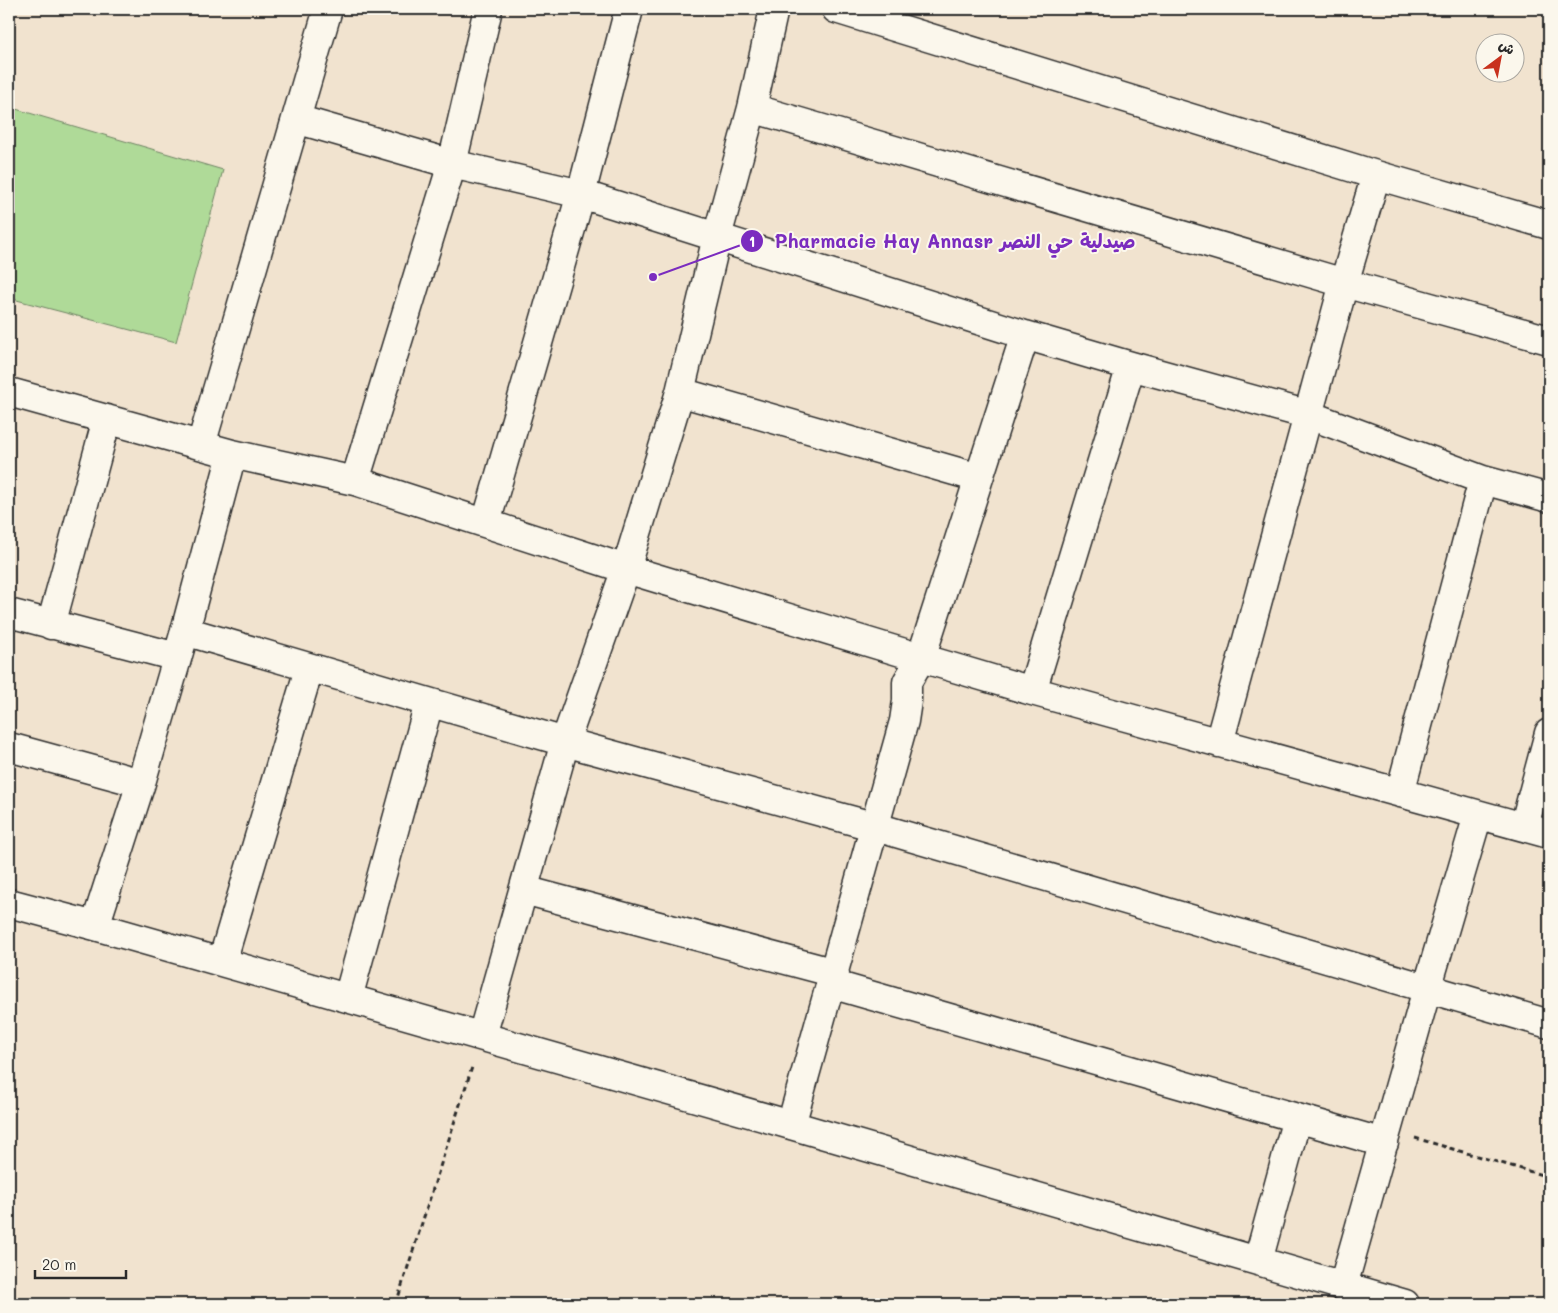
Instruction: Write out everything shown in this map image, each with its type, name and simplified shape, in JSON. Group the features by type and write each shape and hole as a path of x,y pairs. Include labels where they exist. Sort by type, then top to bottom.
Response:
{"street":[{"path":"201,446 328,9"},
{"path":"354,481 452,164 488,9"},
{"path":"486,522 581,194 629,9"},
{"path":"482,1036 565,742 626,569 680,392 717,237 752,108 774,9"},
{"path":"836,9 1549,225"},
{"path":"752,108 1344,283 1549,340"},
{"path":"296,118 452,164 581,194 1025,335 1309,415 1483,480 1549,498"},
{"path":"1219,742 1344,283 1376,174"},
{"path":"791,1125 876,827 904,721 907,682 921,658 1025,335"},
{"path":"1032,691 1131,366"},
{"path":"9,392 232,454 354,481 486,522 626,569 1032,691 1536,831 1549,733"},
{"path":"680,392 979,478"},
{"path":"51,625 107,419"},
{"path":"95,926 141,784 185,631 232,454"},
{"path":"1400,793 1483,480"},
{"path":"9,613 177,657"},
{"path":"185,631 565,742 876,827 1549,1024"},
{"path":"222,962 309,668"},
{"path":"348,998 428,703"},
{"path":"9,747 141,784"},
{"path":"1343,1286 1478,815"},
{"path":"524,890 833,978 1297,1118 1386,1137"},
{"path":"9,903 482,1036 1405,1304"},
{"path":"1258,1261 1297,1118"}],"path":[{"path":"396,1304 482,1036"},
{"path":"1386,1137 1549,1177"}],"green space":[{"path":"9,107 223,170 176,342 9,298"}],"place":[{"name":"Pharmacie Hay Annasr صيدلية حي النصر","path":"653,277"}]}
